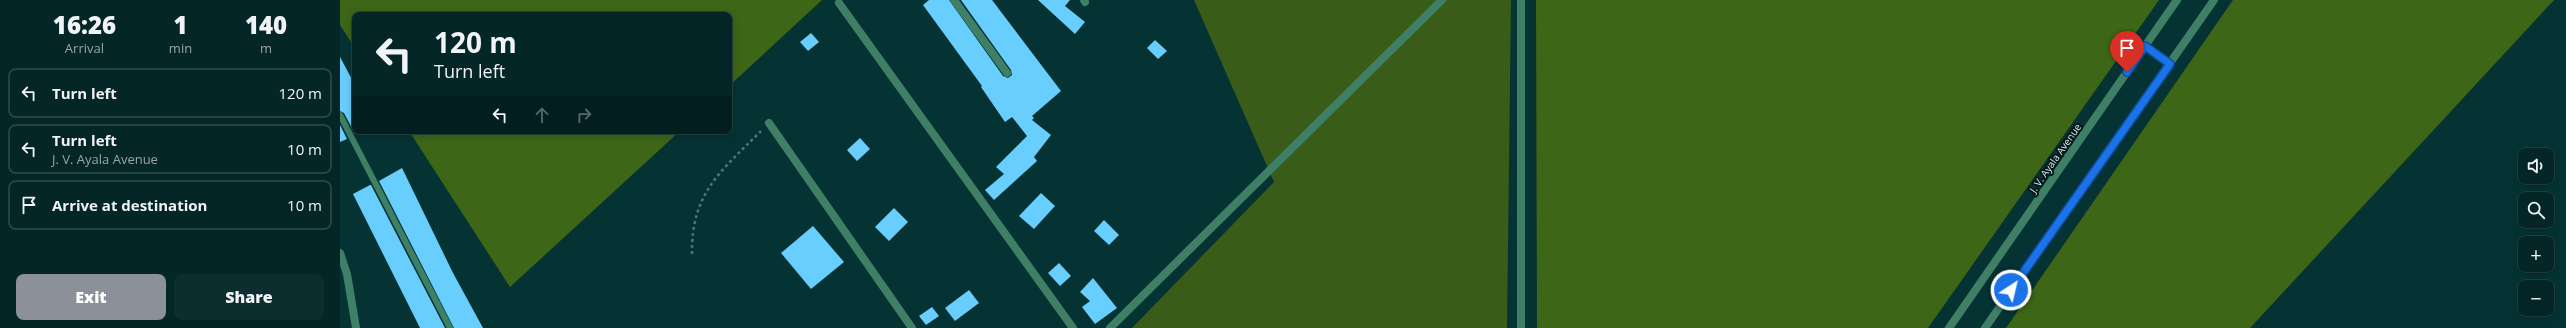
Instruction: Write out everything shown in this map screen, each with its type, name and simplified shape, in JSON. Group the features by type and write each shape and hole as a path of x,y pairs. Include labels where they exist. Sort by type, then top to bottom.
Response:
{"street":[{"path":"954,0 1007,73"},
{"path":"1110,328 1442,0"},
{"path":"1521,0 1521,328"},
{"name":"J. V. Ayala Avenue","path":"1949,328 2178,0"},
{"path":"1985,328 2214,0"},
{"path":"839,2 1073,328"},
{"path":"2145,46 2170,64"},
{"path":"769,123 912,328"},
{"path":"340,253 347,274 356,328"}],"lane":[{"path":"340,115 450,328"}],"path":[{"path":"692,254 695,218 701,199 714,181 769,123"}],"green space":[{"path":"340,0 822,0 732,83 732,12 352,12 352,43 340,25"},
{"path":"1194,0 1511,0 1507,328 1132,328 1274,182"},
{"path":"1536,0 2159,0 1928,328 1537,328"},
{"path":"2233,0 2554,0 2250,328 2006,328"},
{"path":"411,134 677,134 510,287"}],"building":[{"path":"929,0 949,0 1003,76 1008,78 1012,75 1011,70 961,0 992,0 1061,91 1032,116 1034,118 1032,120 1051,135 1034,157 1037,161 994,200 985,190 1004,174 996,167 1027,136 1012,117 1005,122 981,87 982,86 923,5"},
{"path":"1038,0 1070,0 1065,6 1085,22 1075,34"},
{"path":"811,33 819,42 808,51 800,42"},
{"path":"1155,40 1167,51 1158,59 1147,48"},
{"path":"340,57 352,79 352,128 344,113 340,111"},
{"path":"340,125 347,139 340,142"},
{"path":"860,138 870,149 857,161 847,150"},
{"path":"402,168 453,273 483,328 454,328 379,181"},
{"path":"370,185 445,328 420,328 353,194"},
{"path":"1041,193 1055,206 1034,229 1019,216"},
{"path":"894,208 908,222 889,241 875,227"},
{"path":"1104,220 1119,235 1109,245 1094,231"},
{"path":"813,226 844,262 811,289 781,253"},
{"path":"1059,263 1071,276 1060,286 1048,273"},
{"path":"1093,278 1117,308 1095,324 1082,307 1090,301 1080,292"},
{"path":"969,290 979,303 955,321 945,308"},
{"path":"932,307 939,316 926,325 919,316"}],"route":[{"path":"2011,290 2170,64 2145,46 2127,72"}]}
